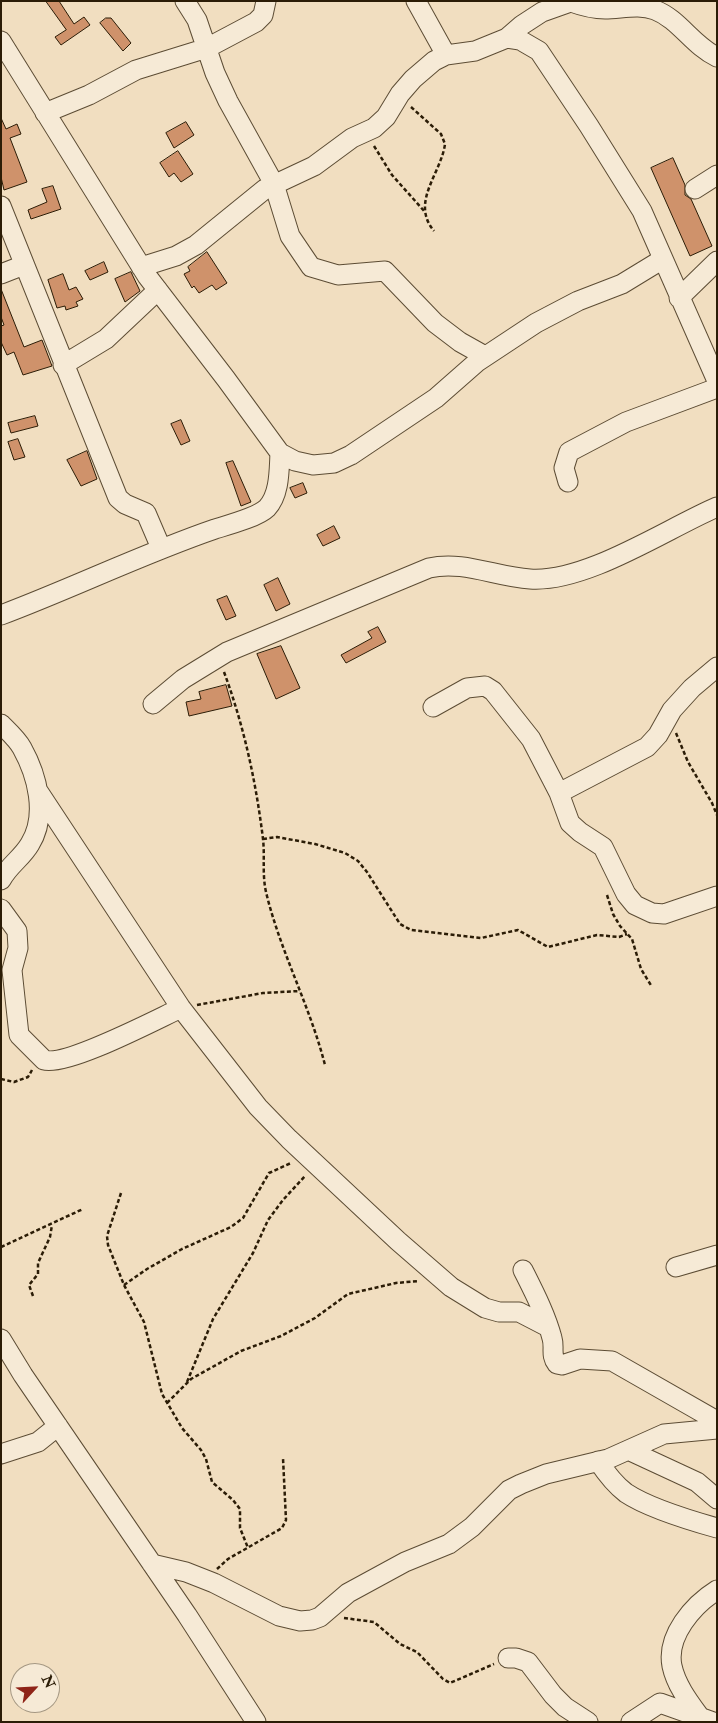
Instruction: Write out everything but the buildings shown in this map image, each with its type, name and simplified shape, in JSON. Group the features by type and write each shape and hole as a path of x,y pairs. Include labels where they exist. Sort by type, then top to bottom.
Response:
{"street":[{"path":"185,1 197,20 228,101 274,184 290,236 310,267 338,275 385,271 436,323 460,342 485,356"},
{"path":"45,113 75,101 136,70 207,48 256,22 262,15 266,1"},
{"path":"416,1 446,55"},
{"path":"141,267 176,256 196,245 251,199 274,184 314,166 340,146 386,117 400,94 413,79 434,61 446,55 475,51 507,38 542,12 572,2 591,8 634,7 655,10 668,18 707,52 717,57"},
{"path":"507,38 520,40 539,51 625,181 642,211 717,381"},
{"path":"1,41 86,175 141,267 280,453 295,461 313,465 334,463 352,455 436,398 485,356 536,323 578,301 622,284 663,259"},
{"path":"695,189 717,175"},
{"path":"1,206 63,365 118,498 125,504 146,513 161,548"},
{"path":"679,298 717,261"},
{"path":"1,274 24,265"},
{"path":"63,365 106,339 158,290"},
{"path":"568,482 564,468 568,452 626,422 717,388"},
{"path":"1,615 161,548 240,521 266,509 273,499 278,480 280,453"},
{"path":"153,704 183,679 218,657 304,618 429,568 455,566 530,579 554,577 579,570 642,546 717,507"},
{"path":"559,793 647,747 692,688 717,667"},
{"path":"433,707 467,688 485,686 493,691 531,739 559,793 570,823 603,847 626,894 635,905 652,913 664,914 717,896"},
{"path":"1,724 21,746 38,791 181,1008 258,1107 398,1241 440,1278 485,1308 499,1312 519,1312 548,1327"},
{"path":"1,880 6,871 30,844 40,812 38,791"},
{"path":"1,909 18,931 18,948 12,970 19,1035 40,1057 50,1062 58,1061 181,1008"},
{"path":"676,1267 717,1256"},
{"path":"523,1270 548,1327 552,1339 552,1356 557,1364 562,1365 580,1359 612,1361 717,1421"},
{"path":"1,1338 256,1722"},
{"path":"1,1454 38,1442 58,1426"},
{"path":"152,1564 186,1572 204,1579 279,1616 300,1621 320,1617 348,1593 406,1562 449,1544 472,1527 509,1490 520,1484 546,1474 598,1461 664,1434 717,1429"},
{"path":"628,1450 697,1482 717,1499"},
{"path":"598,1461 610,1479 627,1493 717,1528"},
{"path":"706,1719 684,1695 672,1666 672,1647 678,1630 691,1612 717,1590"},
{"path":"508,1658 516,1658 528,1662 553,1695 565,1707 588,1722"},
{"path":"631,1722 660,1703 706,1719"}],"path":[{"path":"400,94 441,134 446,144 428,188 425,212"},
{"path":"366,131 392,175 425,212 434,231"},
{"path":"218,657 249,753 263,839 266,893 314,1026 325,1065"},
{"path":"666,720 675,730 688,762 717,815"},
{"path":"263,839 286,838 331,847 345,853 358,862 367,872 400,924 411,930 481,938 518,930 548,947 597,935 618,937 627,934"},
{"path":"605,888 613,914 632,939 641,970 652,987"},
{"path":"181,1008 263,993 300,991"},
{"path":"1,1078 14,1082 23,1080 28,1077 40,1057"},
{"path":"124,1286 182,1249 231,1227 243,1218 269,1173 311,1159"},
{"path":"186,1384 213,1319 253,1253 268,1220 311,1159"},
{"path":"121,1193 107,1236 108,1245 124,1286 144,1322 151,1357 158,1374 162,1394 182,1428 201,1450 206,1459 212,1482 233,1500 240,1509 240,1528 248,1548"},
{"path":"1,1247 83,1209"},
{"path":"34,1296 30,1285 38,1274 38,1263 50,1237 52,1225"},
{"path":"168,1404 186,1384 241,1351 281,1336 315,1318 348,1294 396,1283 440,1278"},
{"path":"204,1579 228,1559 282,1528 286,1520 283,1458"},
{"path":"320,1617 365,1619 374,1622 400,1644 417,1652 442,1678 450,1682 508,1658"}]}
